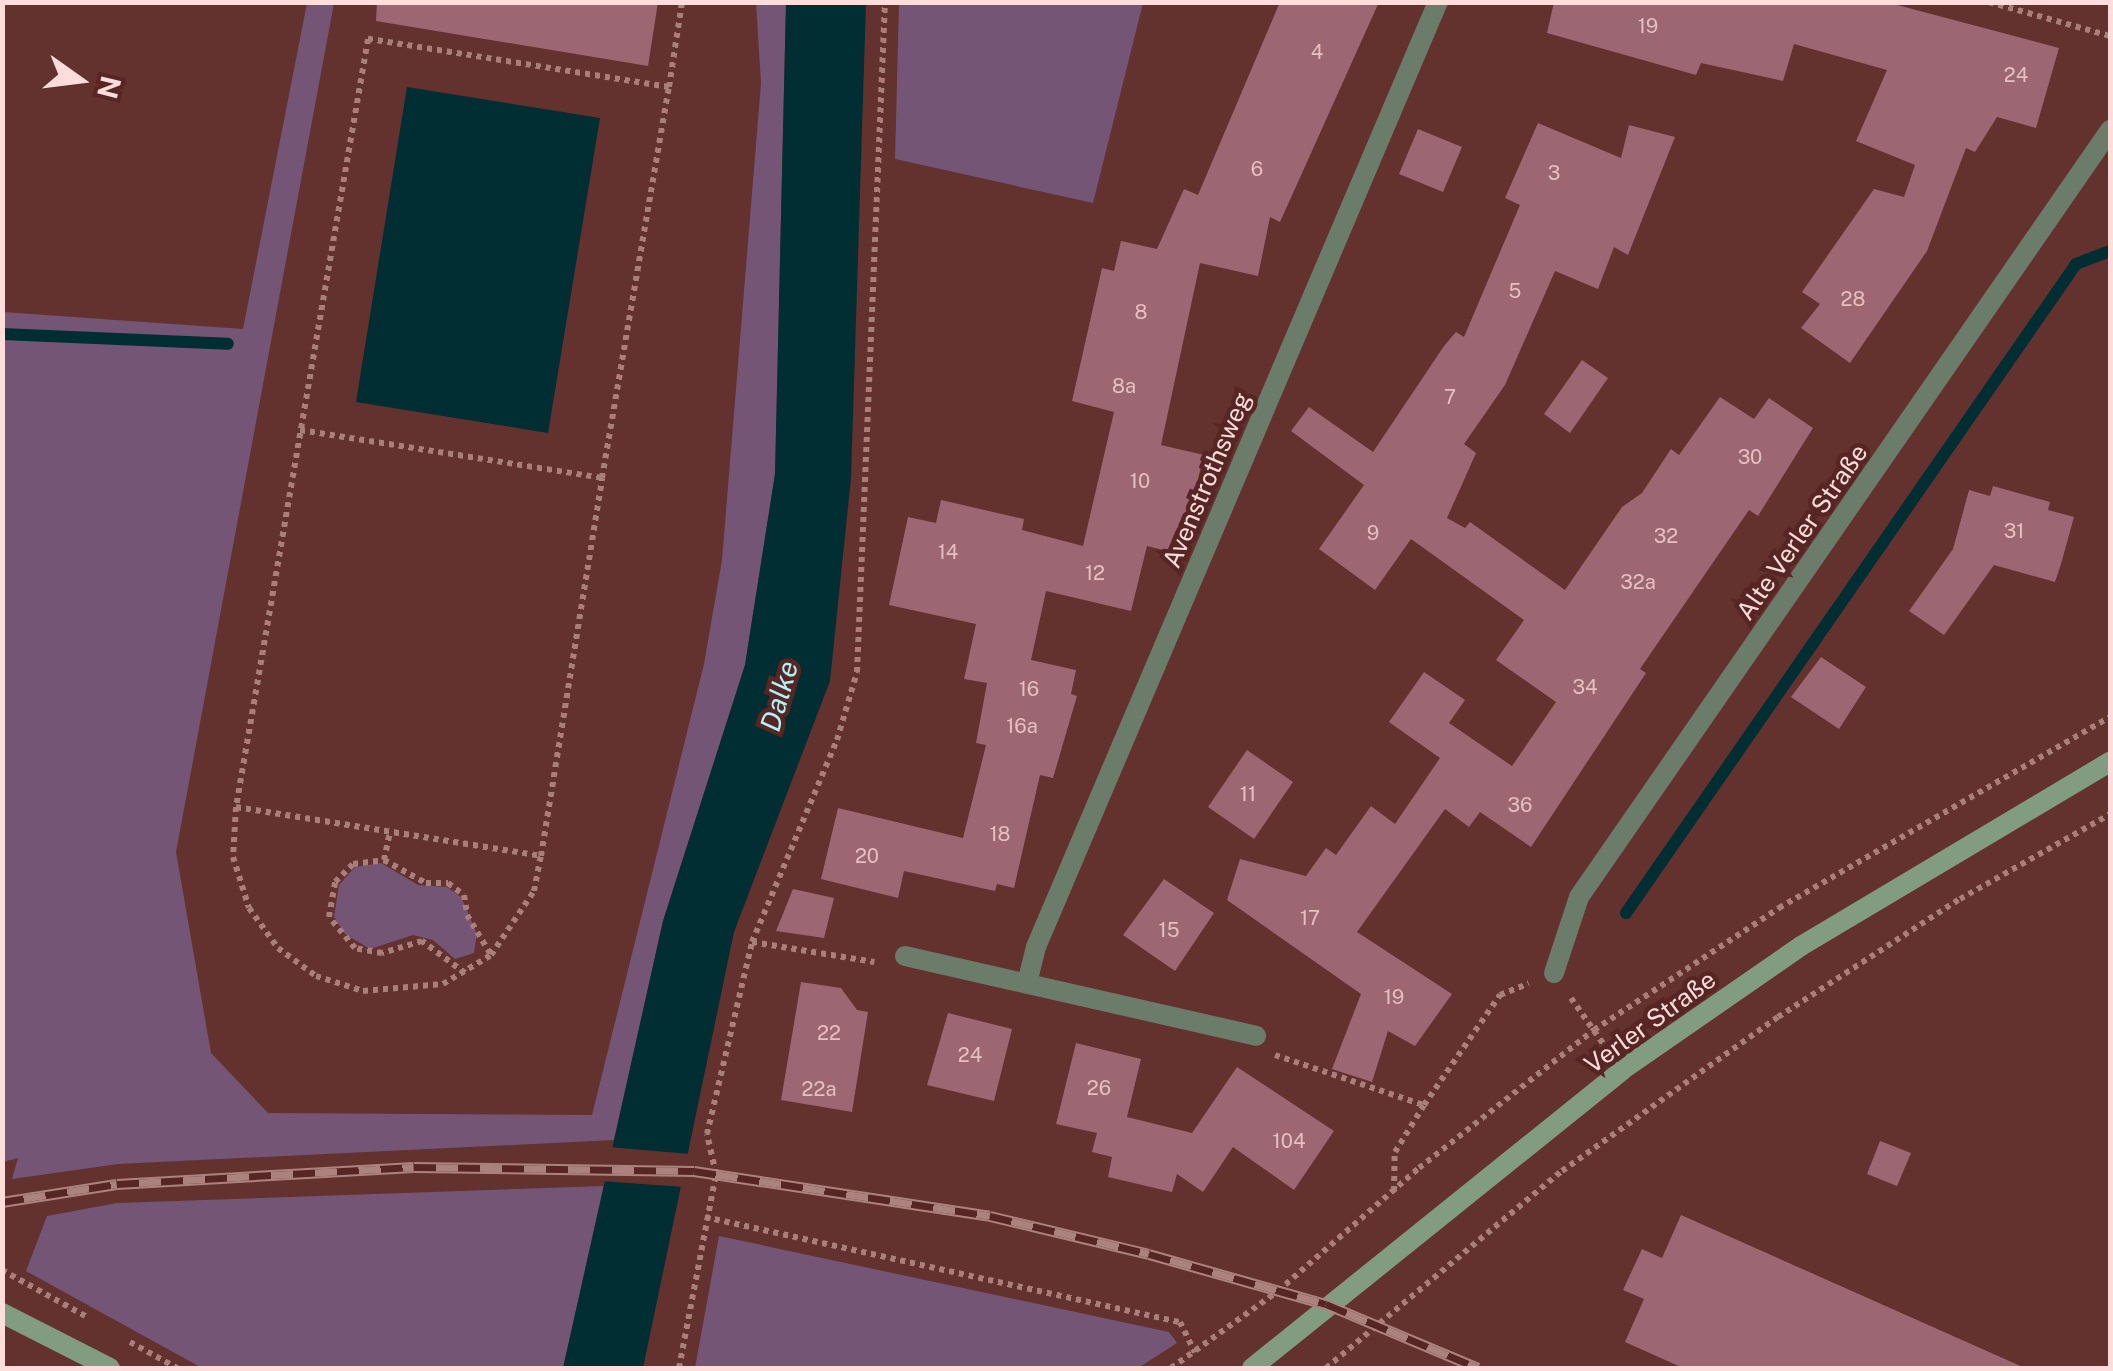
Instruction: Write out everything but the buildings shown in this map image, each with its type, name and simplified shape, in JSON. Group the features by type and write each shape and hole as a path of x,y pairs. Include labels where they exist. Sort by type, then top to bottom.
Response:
{"main road":[{"name":"Verler Straße","path":"1252,1368 1622,1070 1801,946 2110,762"},
{"path":"2,1313 110,1368"}],"street":[{"name":"Avenstrothsweg","path":"1028,979 1036,947 1438,2"},
{"name":"Alte Verler Straße","path":"1554,973 1579,897 2110,130"},
{"path":"905,956 1028,979 1256,1036"}],"path":[{"path":"668,87 368,39 236,807 233,858 249,908 278,948 316,976 362,991 410,991 465,973 491,955 534,890 541,856 602,478 668,87 682,2"},
{"path":"680,1368 716,1174 707,1134 752,942 837,740 857,672 884,2"},
{"path":"1989,2 2110,36"},
{"path":"300,430 602,478"},
{"path":"236,807 541,856"},
{"path":"1326,1368 1562,1171 1778,1017 1960,899 2110,814"},
{"path":"384,860 390,832"},
{"path":"465,973 422,940 382,954 355,948 340,937 330,917 335,882 353,864 384,860 426,884 457,888 491,955"},
{"path":"752,942 888,964 905,956"},
{"path":"1394,1191 1395,1152 1500,994 1554,973 1622,1070"},
{"path":"1256,1036 1282,1062 1424,1104"},
{"path":"705,1217 1180,1322 1195,1352"}],"shaded area":[{"path":"307,3 334,3 176,852 211,1053 268,1113 592,1115 704,664 722,560 761,83 756,3 786,3 775,474 745,665 663,921 614,1140 118,1164 12,1179 18,1158 3,1162 3,312 243,329"},
{"path":"899,3 1143,3 1093,203 895,159"},
{"path":"381,863 418,885 447,887 461,897 477,934 474,953 455,959 433,940 413,935 370,949 345,934 334,917 339,885 355,867"},
{"path":"604,1186 563,1368 202,1368 26,1271 47,1216 117,1203"},
{"path":"719,1236 1169,1332 1177,1343 1138,1368 695,1368"}],"water":[{"name":"Dalke","path":"786,3 866,3 851,478 830,681 734,932 643,1368 563,1368 663,921 745,665 775,474"},
{"path":"407,87 600,118 548,433 356,402"}],"pier":[{"path":"608,1147 691,1154 684,1187 600,1181"}],"waterway":[{"path":"1626,913 2076,264 2110,251"},
{"path":"2,334 228,344"}],"railway":[{"path":"2,1202 117,1184 414,1167 694,1171 990,1216 1149,1254 1326,1304 1478,1368"}]}
